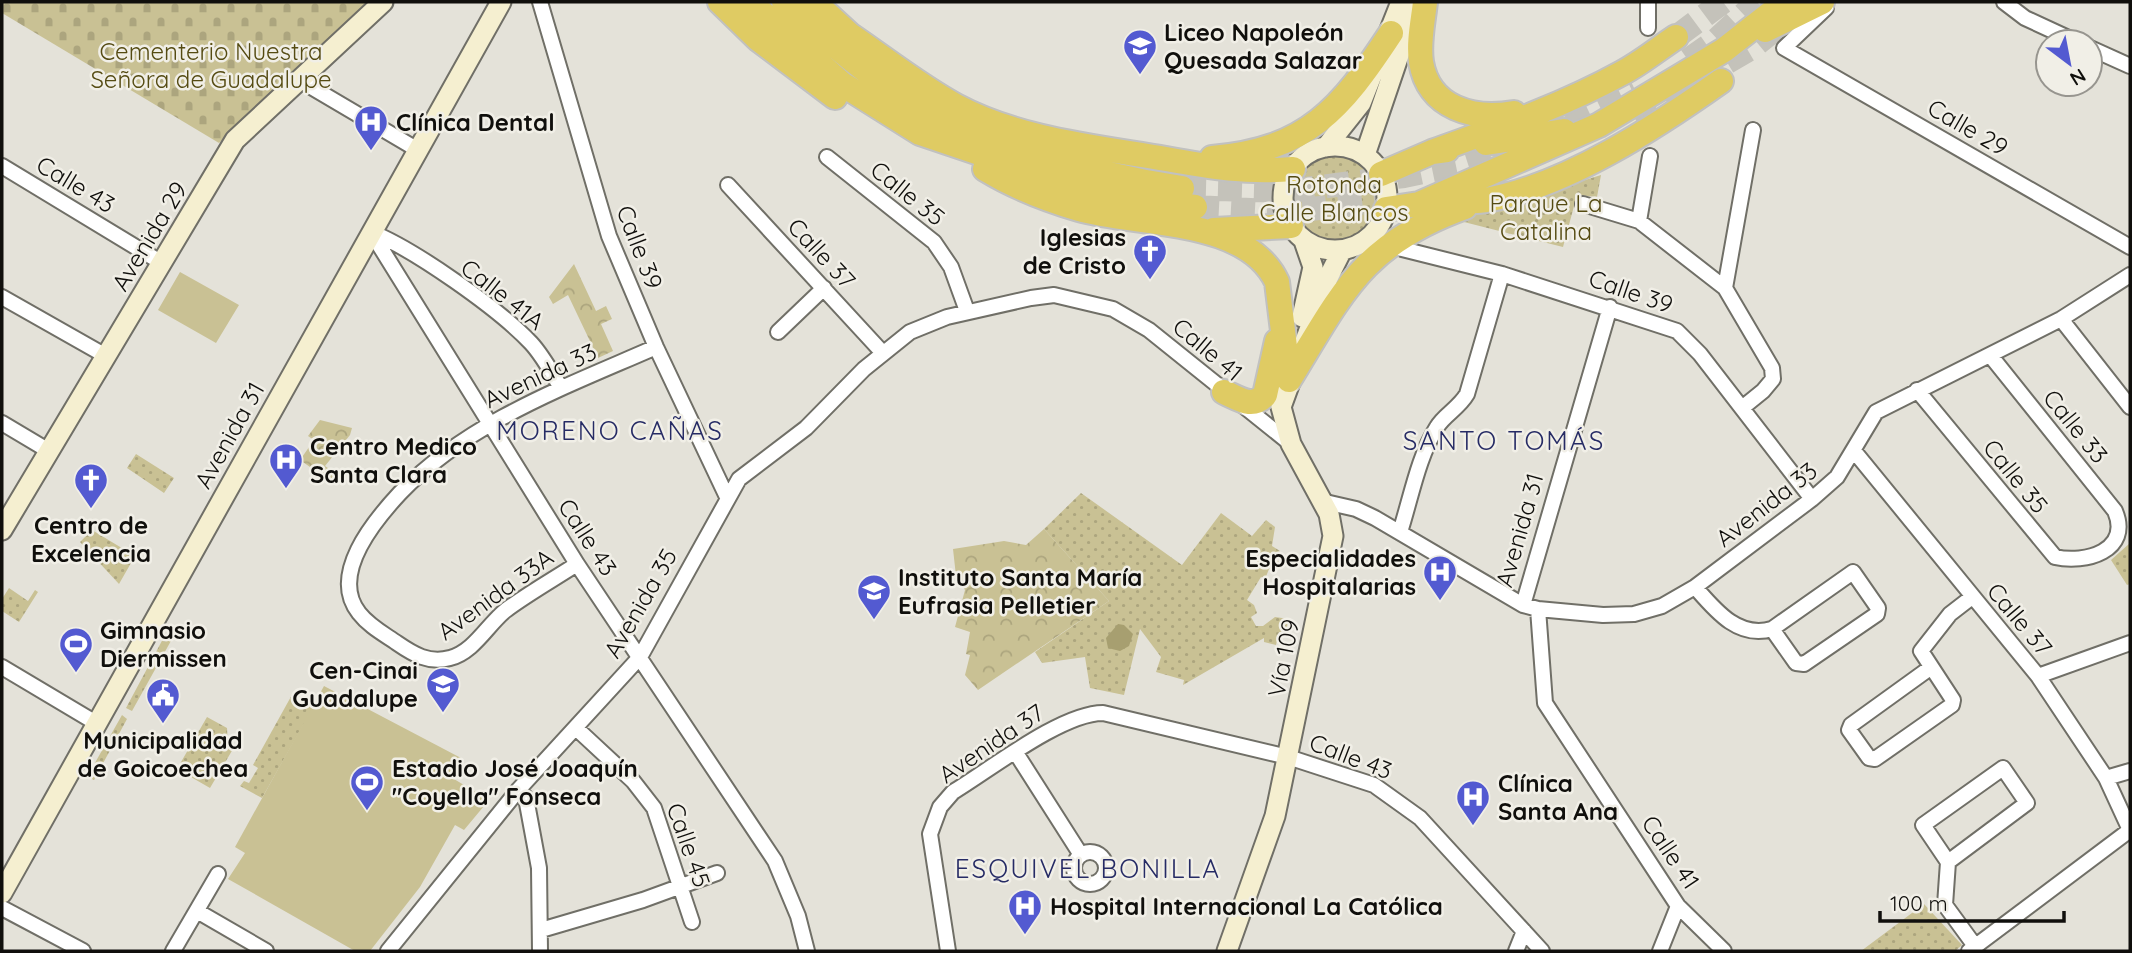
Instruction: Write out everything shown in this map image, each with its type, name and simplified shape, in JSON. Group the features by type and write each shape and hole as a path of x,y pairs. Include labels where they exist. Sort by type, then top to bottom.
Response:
{"highway":[{"path":"720,2 758,39 816,84 875,120 1077,186 1192,208 1298,234"},
{"path":"750,2 842,84 930,137"},
{"path":"784,2 883,83 926,109 1192,208 1265,262 1277,282 1289,380"},
{"path":"814,2 890,71 962,124"},
{"path":"1425,2 1421,64 1428,83 1439,96 1456,108 1476,116 1492,117 1546,107"},
{"path":"1724,50 1784,2"},
{"path":"1419,204 1600,125 1724,50 1822,2"},
{"path":"1165,159 1236,156 1294,137 1319,122 1340,104 1359,82 1391,33"},
{"path":"850,35 955,105 995,122 1117,153 1253,172 1293,169"},
{"path":"1381,173 1623,73 1676,37"},
{"path":"1289,380 1344,289 1377,253 1440,216 1517,191 1597,159 1673,115 1721,81"},
{"path":"1432,152 1600,125"},
{"path":"1386,209 1486,200"},
{"path":"1224,392 1254,404 1265,395 1282,316"}],"main road":[{"name":"Avenida 29","path":"2,530 235,140 383,2"},
{"name":"Avenida 31","path":"355,253 371,232 492,2"},
{"name":"Avenida 31","path":"2,893 93,721 282,383 501,2"},
{"path":"1325,147 1361,103 1391,33 1401,2"},
{"path":"1364,155 1417,2"},
{"path":"1325,147 1346,147 1364,155 1381,173 1387,191 1386,209 1374,233 1359,245 1342,250 1322,249 1298,234 1283,197 1293,169 1307,155 1325,147"},
{"name":"Vía 109","path":"1227,951 1275,816 1333,536 1329,514 1291,444 1281,407 1313,267 1298,234"},
{"name":"Vía 109","path":"1289,380 1342,250"},
{"name":"Avenida 31","path":"2,873 93,721"}],"street":[{"name":"Calle 39","path":"540,2 609,236 656,347 727,497"},
{"path":"1648,2 1648,27"},
{"name":"Calle 29","path":"1832,2 1784,48 2130,247"},
{"path":"2004,2 2025,18 2047,28"},
{"path":"2104,54 2130,66"},
{"path":"301,81 415,148"},
{"path":"1725,288 1753,130"},
{"path":"1639,221 1650,156"},
{"name":"Calle 35","path":"827,157 934,242 951,267 967,311"},
{"name":"Calle 43","path":"3,169 162,263"},
{"name":"Calle 37","path":"728,185 882,352"},
{"path":"1583,204 1639,221 1725,288 1772,368 1773,379 1742,408"},
{"name":"Calle 43","path":"371,232 578,564 775,861 799,916 807,951"},
{"name":"Calle 41A","path":"371,232 403,247 526,338 561,388"},
{"path":"391,268 389,255 397,247 403,247"},
{"name":"Calle 39","path":"1402,248 1502,274 1678,331 1812,499"},
{"path":"1400,532 1426,450 1438,424 1458,408 1467,394 1502,274"},
{"name":"Avenida 33","path":"1538,609 1634,614 1662,606 1695,587 1838,477 1876,412 2061,319 2130,275"},
{"path":"778,332 824,288"},
{"name":"Calle 41","path":"967,311 1054,295 1090,302 1132,318 1291,444"},
{"path":"2,297 106,356"},
{"name":"Avenida 31","path":"1523,605 1610,307"},
{"name":"Avenida 35","path":"388,951 519,789 577,729 640,657 727,497 750,468 806,428 882,352 922,326 967,311"},
{"path":"2061,319 2130,407"},
{"name":"Avenida 33","path":"439,660 419,657 370,624 351,601 349,583 352,559 379,517 423,472 488,422 656,347"},
{"name":"Calle 33","path":"1990,355 2122,524 2120,537 2110,549 2094,555"},
{"name":"Calle 35","path":"1917,390 2055,557 2068,560 2094,555"},
{"path":"2,424 49,452"},
{"name":"Calle 37","path":"1854,451 2038,676 2106,778 2130,830"},
{"path":"1321,501 1356,509 1523,605 1538,609"},
{"name":"Avenida 33A","path":"439,660 460,654 505,611 578,564"},
{"path":"1695,587 1725,619 1756,632 1772,629 1853,572 1878,608 1877,614 1804,664 1796,663 1772,629"},
{"path":"1930,668 1851,724 1849,730 1869,758 1875,759 1952,705 1953,701 1922,656 1923,646 1950,614 1972,597"},
{"name":"Calle 41","path":"1538,609 1545,703 1678,905 1724,951"},
{"path":"2038,676 2130,643"},
{"path":"2,667 93,721"},
{"name":"Calle 43","path":"1083,714 1113,713 1288,757 1374,785 1403,803 1542,951"},
{"name":"Avenida 37","path":"948,951 933,867 930,834 933,821 953,792 1062,722 1083,714"},
{"name":"Calle 45","path":"577,729 647,796 661,822 679,888 692,922"},
{"path":"1016,753 1081,855"},
{"path":"1948,862 2025,806 2026,800 2006,769 2000,768 1925,821 1923,828 1948,862 1945,905 1972,949 2130,830"},
{"path":"2106,778 2130,771"},
{"path":"519,789 526,798 539,869 540,951"},
{"path":"541,930 679,888 717,873"},
{"path":"173,951 219,874"},
{"path":"1660,951 1678,905"},
{"path":"2,908 83,951"},
{"path":"197,911 266,951"},
{"path":"1516,951 1524,931"}],"green space":[{"name":"Cementerio Nuestra Señora de Guadalupe","path":"2,2 370,4 219,143 2,13"},
{"name":"Rotonda Calle Blancos","path":"1334,153 1351,157 1366,166 1375,181 1379,198 1375,215 1366,230 1351,239 1334,243 1317,239 1302,230 1293,215 1289,198 1293,181 1302,166 1317,157"},
{"name":"Parque La Catalina","path":"1601,175 1597,197 1577,195 1563,247 1456,220"},
{"path":"574,264 596,311 606,306 612,319 601,324 613,351 598,358 568,295 553,304 549,297"},
{"path":"180,272 239,305 216,343 158,310"},
{"path":"320,420 352,428 350,435 325,466 335,473 330,481 300,460 314,440 308,436"},
{"path":"136,454 174,478 164,493 127,468"},
{"path":"1081,493 1182,565 1221,513 1252,536 1266,520 1275,527 1272,546 1280,551 1273,558 1279,562 1274,571 1269,569 1265,579 1261,577 1247,600 1254,605 1257,613 1251,617 1256,626 1263,626 1275,617 1289,619 1285,633 1279,632 1276,645 1264,642 1264,638 1183,685 1184,680 1156,672 1161,657 1140,629 1124,695 1090,688 1085,657 1042,663 1035,652 1109,601 1044,529"},
{"path":"1044,529 1109,601 978,690 965,675 970,655 966,654 970,632 955,627 965,590 956,576 953,549 1004,541 1026,545"},
{"path":"92,530 135,556 119,584 80,542"},
{"path":"2130,543 2130,584 2127,585 2111,560"},
{"path":"9,588 28,601 35,590 38,592 19,622 2,611 2,599"},
{"path":"164,637 172,639 132,711 126,708"},
{"name":"Estadio José Joaquín \"Coyella\" Fonseca","path":"324,686 461,758 449,776 489,800 464,830 455,825 420,887 370,951 355,951 228,879 245,853 235,847"},
{"path":"293,693 315,704 262,798 240,786 244,781 249,783 258,768 253,765"},
{"path":"122,715 127,719 94,780 87,777"},
{"path":"207,717 227,728 228,747 233,749 210,788 177,769"},
{"path":"1924,904 1962,945 1955,951 1861,951"}],"shaded area":[{"path":"1118,624 1124,625 1133,634 1129,646 1120,651 1108,648 1106,638"}],"tunnel":[{"path":"1676,37 1723,2"},
{"path":"1688,60 1714,42 1757,2"},
{"path":"1634,117 1753,47 1786,20"},
{"path":"1182,188 1291,191 1404,176 1467,163 1526,144 1636,92"},
{"path":"1195,207 1288,212 1406,197"}],"place":[{"name":"Liceo Napoleón Quesada Salazar","path":"1140,76"},
{"name":"Clínica Dental","path":"371,152"},
{"name":"Iglesias de Cristo","path":"1150,281"},
{"name":"Centro Medico Santa Clara","path":"286,490"},
{"name":"Centro de Excelencia","path":"91,510"},
{"name":"Especialidades Hospitalarias","path":"1440,602"},
{"name":"Instituto Santa María Eufrasia Pelletier","path":"874,621"},
{"name":"Gimnasio Diermissen","path":"76,674"},
{"name":"Cen-Cinai Guadalupe","path":"443,714"},
{"name":"Municipalidad de Goicoechea","path":"163,725"},
{"name":"Estadio José Joaquín \"Coyella\" Fonseca","path":"367,812"},
{"name":"Clínica Santa Ana","path":"1473,827"},
{"name":"Hospital Internacional La Católica","path":"1025,936"}],"district":[{"name":"MORENO CAÑAS","path":"610,430"},
{"name":"SANTO TOMÁS","path":"1504,440"},
{"name":"ESQUIVEL BONILLA","path":"1088,868"}]}
